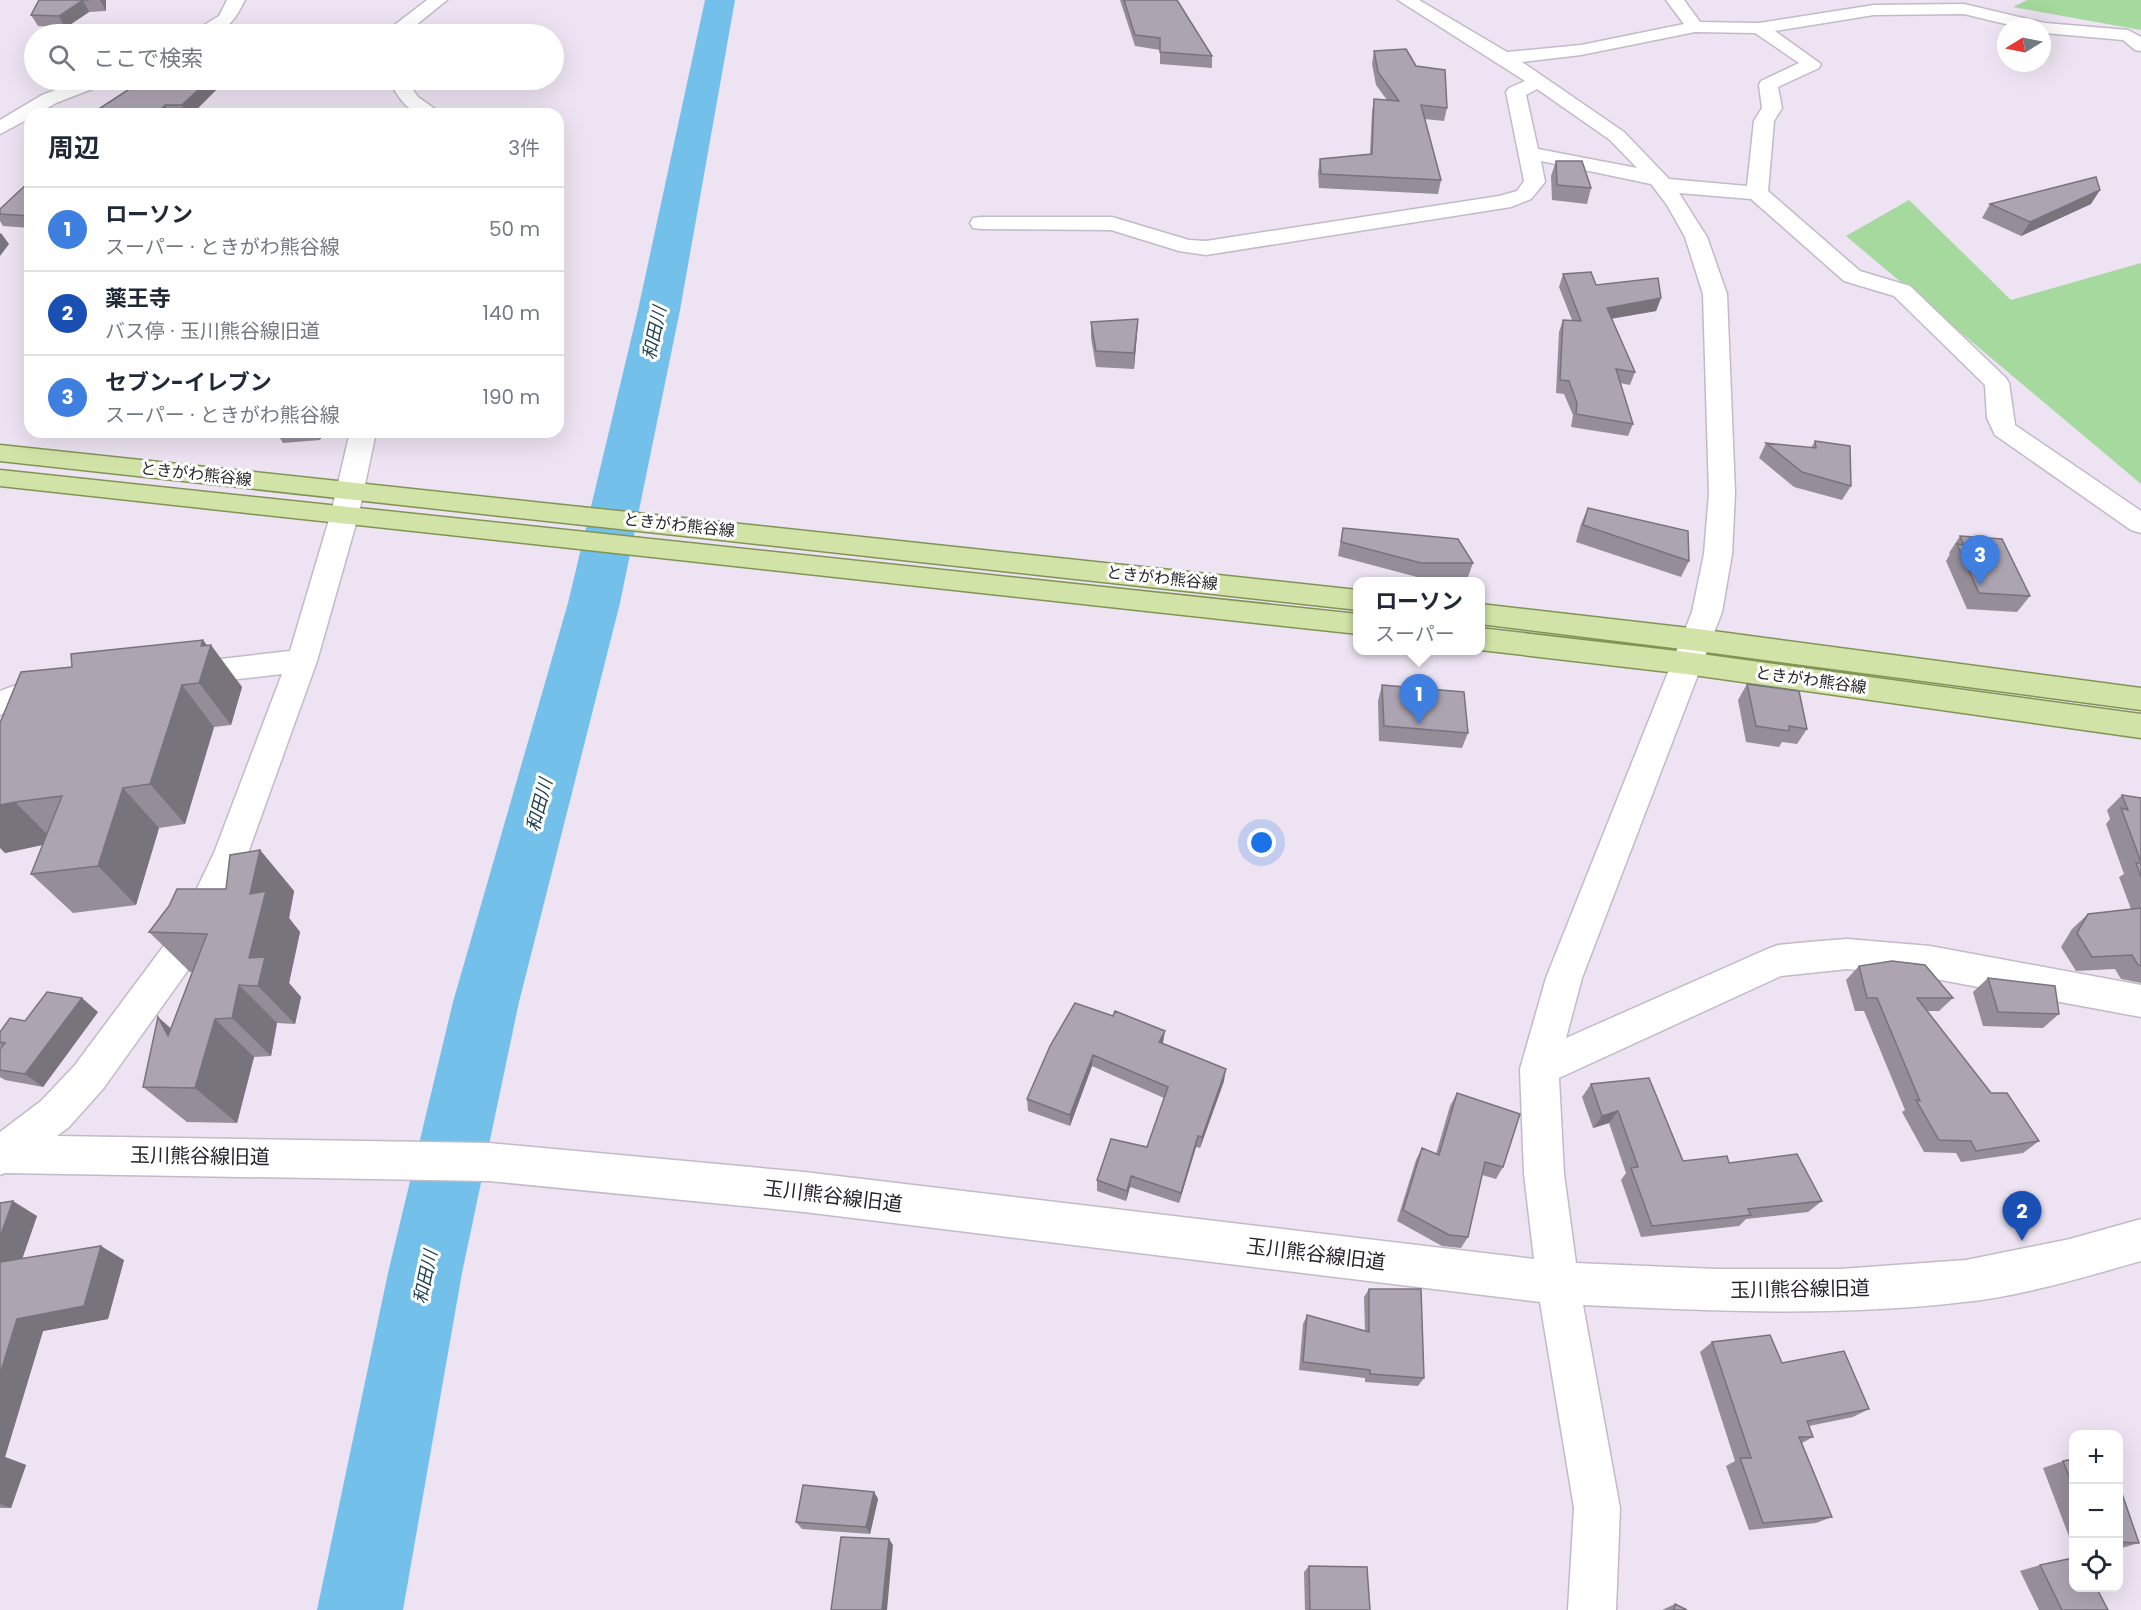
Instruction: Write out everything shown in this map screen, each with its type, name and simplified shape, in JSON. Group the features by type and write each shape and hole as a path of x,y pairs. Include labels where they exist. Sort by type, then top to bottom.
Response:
{"main road":[{"name":"ときがわ熊谷線","path":"0,453 347,502 513,520 708,541 1353,600"},
{"name":"ときがわ熊谷線","path":"0,478 347,502"},
{"name":"ときがわ熊谷線","path":"708,541 1353,623"},
{"name":"ときがわ熊谷線","path":"1485,615 2141,726"},
{"name":"ときがわ熊谷線","path":"1485,639 1692,651 2141,699"}],"street":[{"path":"218,24 226,19 236,0"},
{"path":"407,24 438,0"},
{"path":"442,18 457,0"},
{"path":"1407,0 1503,58 1617,136 1660,182 1677,204 1696,237 1715,294 1717,421 1722,494 1718,554 1707,612 1564,978 1539,1068 1544,1174 1558,1283 1597,1508 1592,1610"},
{"path":"1675,0 1695,27"},
{"path":"1503,58 1581,50 1695,27 1759,28 1874,10 1964,9 2046,28 2128,35 2141,46"},
{"path":"1757,192 1764,121 1772,108 1768,85 1812,64 1759,28"},
{"path":"981,223 1112,224 1187,246 1206,248 1503,202 1524,195 1535,182 1516,93 1538,82"},
{"path":"34,108 72,90"},
{"path":"404,90 411,101 422,108"},
{"path":"429,91 431,108"},
{"path":"0,128 24,114"},
{"path":"1529,153 1660,182 1757,192 1852,276 1902,291 1997,383 2000,399 1998,418 2004,429 2141,524"},
{"path":"1,1154 55,1114 89,1077 193,934 231,853 302,661 347,502 362,438"},
{"path":"160,677 302,661"},
{"path":"0,704 29,691 77,686"},
{"path":"1539,1068 1778,962 1809,957 1847,954 1930,962 2141,1001"},
{"name":"玉川熊谷線旧道","path":"1,1154 489,1162 804,1192 1558,1283 1716,1290 1840,1290 1966,1281 2070,1260 2141,1240"}],"green space":[{"path":"2027,0 2141,0 2141,30 2013,7"},
{"path":"1909,200 2011,300 2141,263 2141,484 1846,236"}],"building":[{"path":"39,0 83,0 59,16 31,15"},
{"path":"1124,0 1177,0 1212,56 1160,52 1160,38 1135,35"},
{"path":"1406,49 1416,66 1445,70 1447,108 1421,105 1441,180 1321,174 1320,159 1372,154 1374,99 1399,101 1378,72 1374,51"},
{"path":"128,90 198,90 182,105 165,105 162,108 100,108"},
{"path":"1556,161 1582,161 1591,188 1557,185"},
{"path":"2096,177 2100,190 2030,222 1990,204"},
{"path":"24,187 24,216 0,214 0,209"},
{"path":"1591,272 1596,285 1658,278 1661,298 1607,308 1635,372 1616,369 1633,424 1576,414 1577,403 1569,381 1560,380 1563,320 1581,321 1563,274"},
{"path":"1138,319 1134,353 1096,351 1091,322"},
{"path":"1815,441 1850,446 1851,486 1802,472 1766,443 1816,448"},
{"path":"1588,508 1688,531 1689,561 1583,525"},
{"path":"1343,528 1458,539 1473,563 1421,563 1341,542"},
{"path":"1960,536 2002,539 2030,596 1979,593 1957,544 1964,545"},
{"path":"203,640 201,646 211,645 199,683 182,685 150,784 123,788 98,866 31,874 62,796 0,805 0,723 21,672 72,667 71,654"},
{"path":"1747,684 1799,691 1807,729 1789,726 1789,731 1756,726"},
{"path":"1382,685 1464,692 1468,733 1384,726"},
{"path":"2122,795 2141,798 2141,862 2121,808 2128,810"},
{"path":"260,850 250,894 266,891 249,958 265,957 258,986 239,985 232,1018 215,1019 195,1088 143,1087 158,1017 168,1036 207,934 149,932 169,906 177,889 226,889 230,855"},
{"path":"2136,863 2141,863 2141,877"},
{"path":"2141,908 2141,966 2132,955 2092,957 2077,933 2088,914"},
{"path":"1892,961 1925,965 1953,998 1917,998 1991,1093 2007,1093 2039,1141 1976,1151 1971,1141 1939,1140 1916,1100 1920,1101 1877,998 1867,998 1859,966"},
{"path":"1988,978 2055,986 2059,1014 1998,1012"},
{"path":"47,992 82,998 25,1074 0,1070 0,1049 5,1043 0,1042 0,1032 10,1018 25,1021"},
{"path":"1075,1003 1113,1016 1115,1011 1165,1031 1159,1042 1226,1069 1202,1137 1198,1136 1181,1193 1131,1176 1127,1191 1097,1180 1111,1139 1147,1147 1168,1087 1093,1055 1070,1115 1027,1099 1050,1046"},
{"path":"1649,1078 1683,1161 1727,1156 1729,1163 1797,1154 1822,1201 1748,1209 1751,1215 1652,1226 1631,1168 1638,1167 1618,1111 1602,1116 1591,1084"},
{"path":"1457,1093 1520,1114 1503,1167 1485,1162 1468,1237 1449,1235 1403,1210 1422,1148 1439,1155"},
{"path":"13,1201 0,1237 0,1203"},
{"path":"101,1246 84,1306 17,1319 0,1374 0,1262"},
{"path":"1369,1289 1421,1289 1424,1378 1370,1374 1370,1370 1303,1362 1307,1315 1369,1332"},
{"path":"1770,1335 1782,1363 1844,1351 1869,1409 1807,1421 1813,1437 1799,1437 1832,1517 1763,1523 1740,1458 1751,1458 1712,1342"},
{"path":"2069,1460 2069,1477 2063,1461"},
{"path":"803,1485 874,1492 866,1527 796,1522"},
{"path":"2123,1497 2139,1543 2123,1542"},
{"path":"841,1537 889,1539 882,1610 831,1610"},
{"path":"2069,1559 2069,1592 2099,1592 2108,1610 2062,1610 2040,1565"},
{"path":"1309,1566 1367,1567 1370,1610 1310,1610"},
{"path":"1675,1604 1687,1610 1674,1610"}],"waterway":[{"name":"和田川","path":"360,1610 425,1273 486,1002 594,603 659,310 720,0"}],"place":[{"name":"セブン-イレブン","path":"1980,585"},
{"name":"ローソン","path":"1419,724"},
{"name":"薬王寺","path":"2022,1241"}]}
